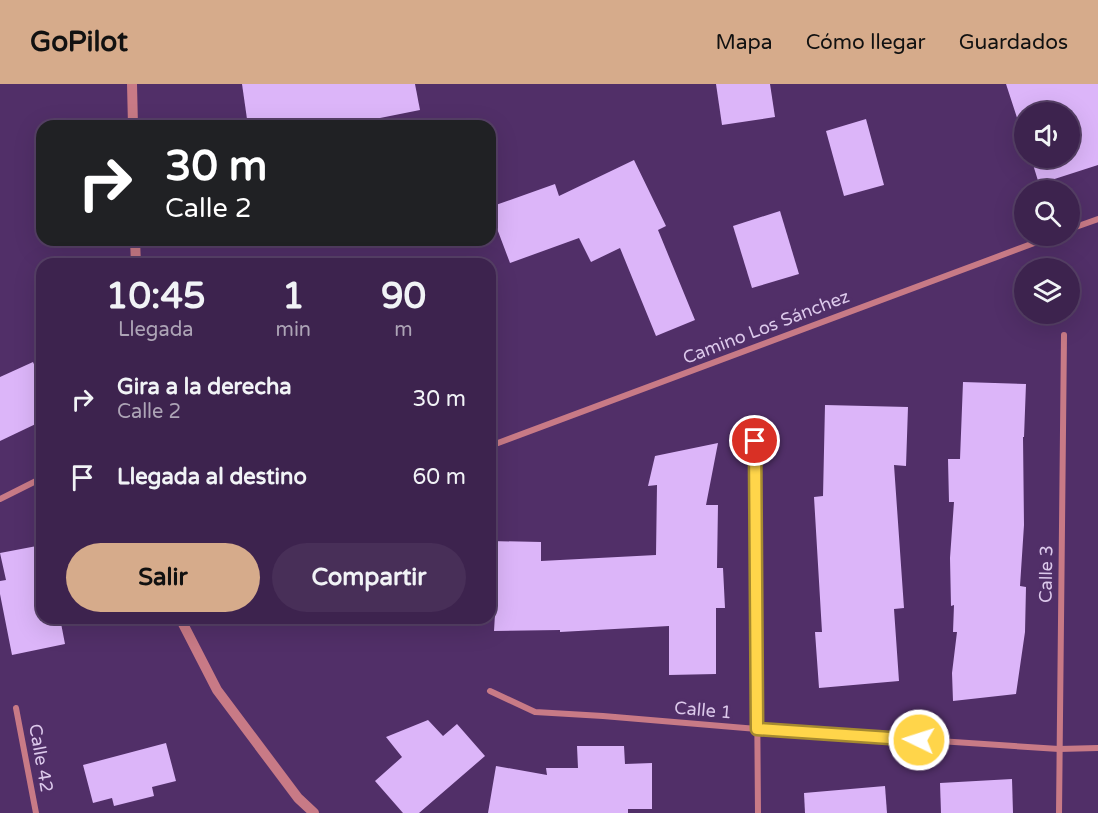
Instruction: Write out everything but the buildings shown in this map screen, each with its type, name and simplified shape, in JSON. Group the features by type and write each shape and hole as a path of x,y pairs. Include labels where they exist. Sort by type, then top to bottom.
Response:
{"street":[{"path":"132,84 133,120"},
{"path":"1080,225 1098,219"},
{"name":"Camino Los Sánchez","path":"496,444 1026,246"},
{"name":"Calle 3","path":"1059,813 1064,335"},
{"path":"755,441 758,813"},
{"path":"0,500 36,480"},
{"path":"183,624 217,690 298,798 314,813"},
{"name":"Calle 1","path":"490,691 536,712 1059,749 1098,748"},
{"name":"Calle 42","path":"16,708 36,813"}],"route":[{"path":"755,441 757,729 919,740"}]}
